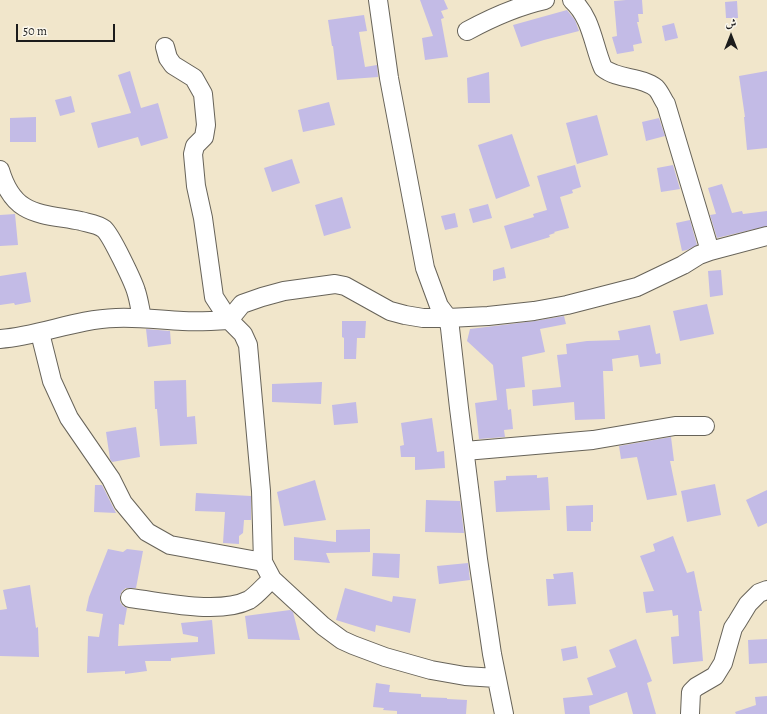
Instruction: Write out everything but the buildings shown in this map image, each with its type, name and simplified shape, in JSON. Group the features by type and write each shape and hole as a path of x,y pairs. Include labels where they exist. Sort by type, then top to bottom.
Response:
{"street":[{"path":"378,0 389,78 423,261 438,306 448,318 453,345 459,408 478,559 496,678 504,714"},
{"path":"467,31 510,11 544,0"},
{"path":"572,0 579,6 589,23 603,68 609,73 645,83 657,89 666,104 710,251"},
{"path":"166,47 168,58 173,65 194,78 203,94 206,125 204,137 195,146 193,154 196,186 203,218 214,297 229,320 243,334 248,345 261,491 263,562 272,579 323,626 342,640 385,657 431,670 465,676 496,678"},
{"path":"0,170 2,178 11,194 21,206 39,214 91,223 104,229 112,240 136,290 142,318"},
{"path":"0,339 26,336 65,325 90,320 142,318 186,322 229,320 242,304 262,297 284,291 335,284 345,286 390,311 405,316 448,318 488,316 534,311 611,294 644,284 683,265 699,255 767,236"},
{"path":"40,333 52,381 69,418 111,479 123,503 147,532 170,545 263,562"},
{"path":"465,451 593,440 675,426 705,426"},
{"path":"130,598 211,608 236,604 250,599 272,579"},
{"path":"690,714 691,692 696,687 715,676 723,663 733,628 748,604 759,593 767,590"}]}
